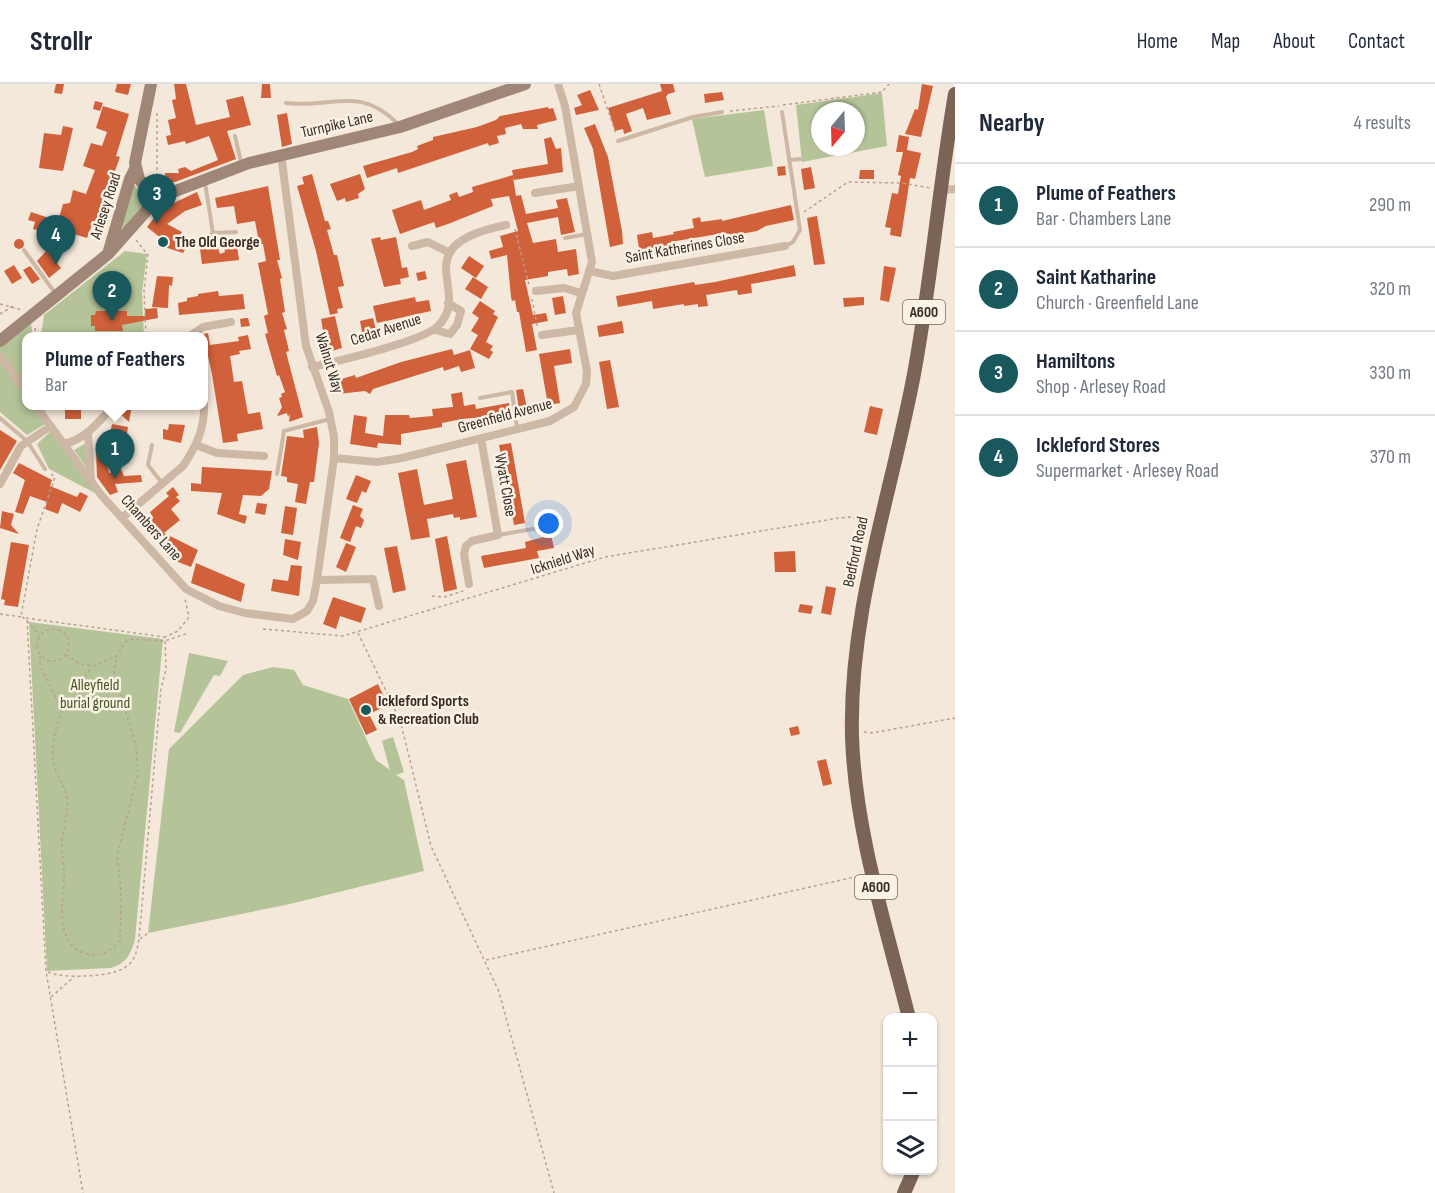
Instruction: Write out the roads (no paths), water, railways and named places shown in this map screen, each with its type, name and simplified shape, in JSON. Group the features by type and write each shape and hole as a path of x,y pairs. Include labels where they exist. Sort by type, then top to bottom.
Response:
{"main road":[{"name":"Bedford Road","path":"908,1013 872,873 853,755 853,681 857,631 866,578 914,373 955,94"},
{"path":"904,1193 912,1175"}],"street":[{"name":"Arlesey Road","path":"0,341 108,254 160,198 139,179 135,169 135,157 151,84"},
{"name":"Turnpike Lane","path":"160,198 242,166 282,154 400,127 525,84"},
{"name":"Greenfield Avenue","path":"334,458 388,461 559,417 568,412 579,399 587,371 576,313 592,262 565,106 558,84"},
{"name":"Walnut Way","path":"255,615 287,619 304,615 311,607 317,580 334,458 331,419 312,367 302,319 282,154"},
{"name":"Arlesey Road","path":"108,254 135,169"},
{"path":"536,193 579,186"},
{"path":"940,190 955,189"},
{"path":"412,246 428,243 450,253 454,245 466,236 506,225"},
{"name":"Saint Katherines Close","path":"590,271 613,276 785,246"},
{"name":"Cedar Avenue","path":"435,330 445,316 448,303 446,267 450,253"},
{"path":"536,291 564,288 581,293"},
{"name":"Cedar Avenue","path":"312,367 356,356 435,330 450,334 457,325 461,311 448,303"},
{"path":"195,332 202,327 231,322"},
{"path":"542,335 579,330"},
{"path":"0,356 22,386"},
{"name":"Chambers Lane","path":"40,410 122,518 186,589 219,606 255,615"},
{"path":"64,444 74,442 88,433 109,410"},
{"path":"122,518 183,466 196,445 203,423 204,410"},
{"path":"0,484 13,458 27,441 51,426"},
{"path":"88,433 91,480"},
{"name":"Wyatt Close","path":"469,584 464,554 466,546 472,541 498,536 481,438"},
{"path":"196,445 217,453 264,456"},
{"path":"317,580 373,579 379,606"}],"lane":[{"path":"286,103 363,99 394,120 400,127"},
{"path":"618,141 693,117 722,112"},
{"path":"782,112 798,234 793,242 785,246"},
{"path":"235,136 242,166"},
{"path":"789,160 802,159"},
{"path":"204,179 213,233"},
{"path":"201,241 213,233 236,232"},
{"path":"565,238 588,234"},
{"path":"24,250 57,296"},
{"path":"480,398 512,392 518,429"},
{"path":"0,418 27,441 45,469"},
{"path":"277,474 284,431 331,419"},
{"path":"152,445 148,465 162,483"},
{"path":"498,536 539,528"}],"place":[{"name":"Hamiltons","path":"157,224"},
{"name":"The Old George","path":"163,242"},
{"name":"Ickleford Stores","path":"56,265"},
{"name":"Saint Katharine","path":"112,321"},
{"name":"Plume of Feathers","path":"115,479"},
{"name":"Ickleford Sports & Recreation Club","path":"366,710"}],"park label":[{"name":"Alleyfield burial ground","path":"95,694"}]}
